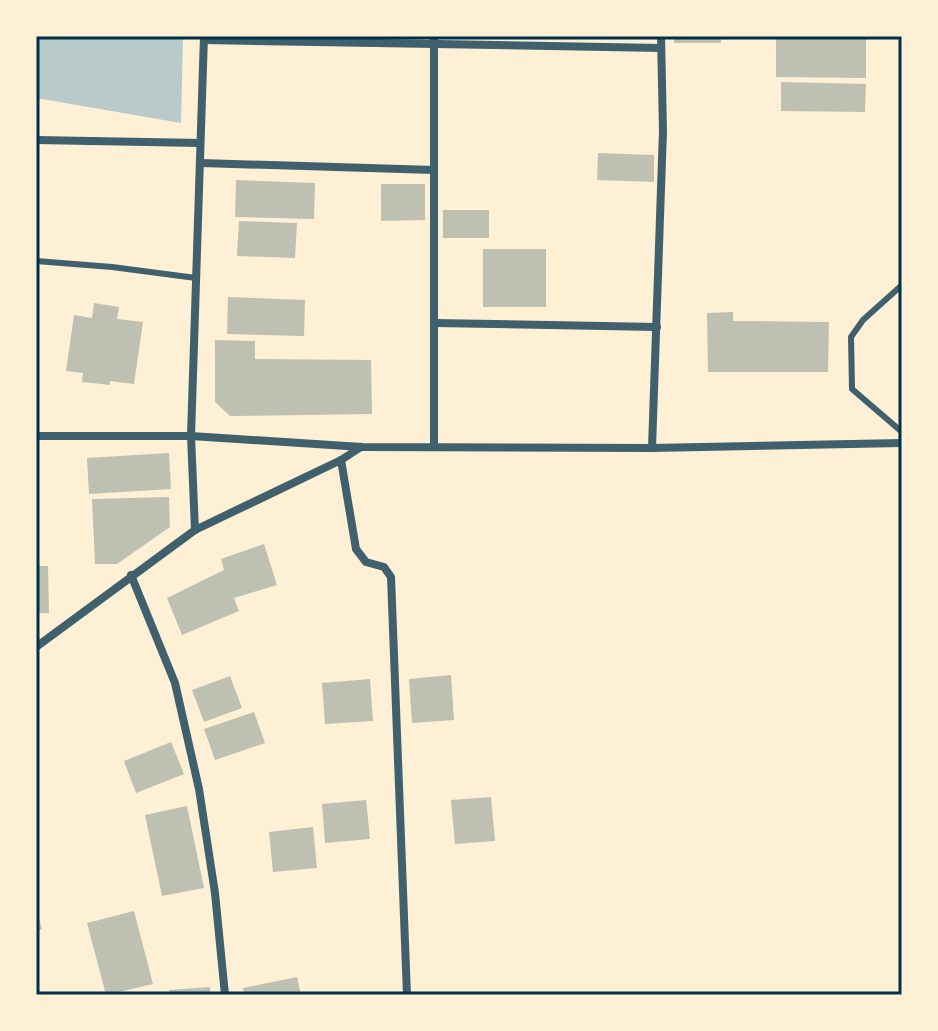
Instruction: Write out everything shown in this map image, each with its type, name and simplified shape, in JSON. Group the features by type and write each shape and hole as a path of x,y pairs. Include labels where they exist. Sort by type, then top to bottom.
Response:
{"street":[{"path":"652,448 663,131 661,36"},
{"path":"195,530 191,436 204,38 434,40 661,48"},
{"path":"434,40 434,447"},
{"path":"36,140 200,143"},
{"path":"201,163 434,170"},
{"path":"434,323 657,327"},
{"path":"36,436 191,436 362,447 652,448 902,443"},
{"path":"37,646 195,530 362,447"},
{"path":"341,460 356,549 366,562 384,567 391,577 407,995"},
{"path":"131,575 175,683 199,789 215,893 225,995"}],"lane":[{"path":"36,261 196,278"},
{"path":"902,285 863,320 851,337 852,389 902,432"}],"shaded area":[{"path":"36,36 183,36 181,123 36,98"}],"building":[{"path":"674,36 721,36 721,43 674,43"},
{"path":"776,36 866,36 866,78 776,77"},
{"path":"781,82 866,84 865,112 781,111"},
{"path":"598,153 654,155 654,182 597,180"},
{"path":"236,180 315,183 314,219 235,217"},
{"path":"381,184 425,184 425,220 381,221"},
{"path":"443,210 489,210 489,238 443,238"},
{"path":"239,221 297,223 295,258 237,256"},
{"path":"483,249 546,249 546,307 483,307"},
{"path":"228,297 305,300 304,336 227,334"},
{"path":"94,303 119,307 117,319 143,322 134,384 82,382 83,373 66,371 74,315 92,318"},
{"path":"733,312 733,321 829,322 828,372 708,372 707,313"},
{"path":"215,340 255,341 255,359 371,360 372,414 230,416 215,402"},
{"path":"169,453 171,489 89,494 87,458"},
{"path":"169,497 170,527 117,564 95,564 92,499"},
{"path":"264,544 277,585 234,598 239,611 182,635 167,598 224,570 221,559"},
{"path":"36,566 48,566 49,613 36,613"},
{"path":"451,675 454,720 412,723 409,679"},
{"path":"230,676 242,708 204,722 192,690"},
{"path":"370,679 373,721 325,724 322,683"},
{"path":"254,712 265,743 215,760 204,729"},
{"path":"171,742 184,774 136,793 124,761"},
{"path":"491,797 495,841 455,844 451,800"},
{"path":"366,800 370,839 325,843 322,804"},
{"path":"187,806 204,888 162,896 145,815"},
{"path":"313,827 317,868 273,872 269,832"},
{"path":"36,910 42,929 36,931"},
{"path":"134,911 153,984 106,995 87,923"},
{"path":"297,977 301,995 245,995 243,988"},
{"path":"210,987 210,995 170,995 169,990"}]}
